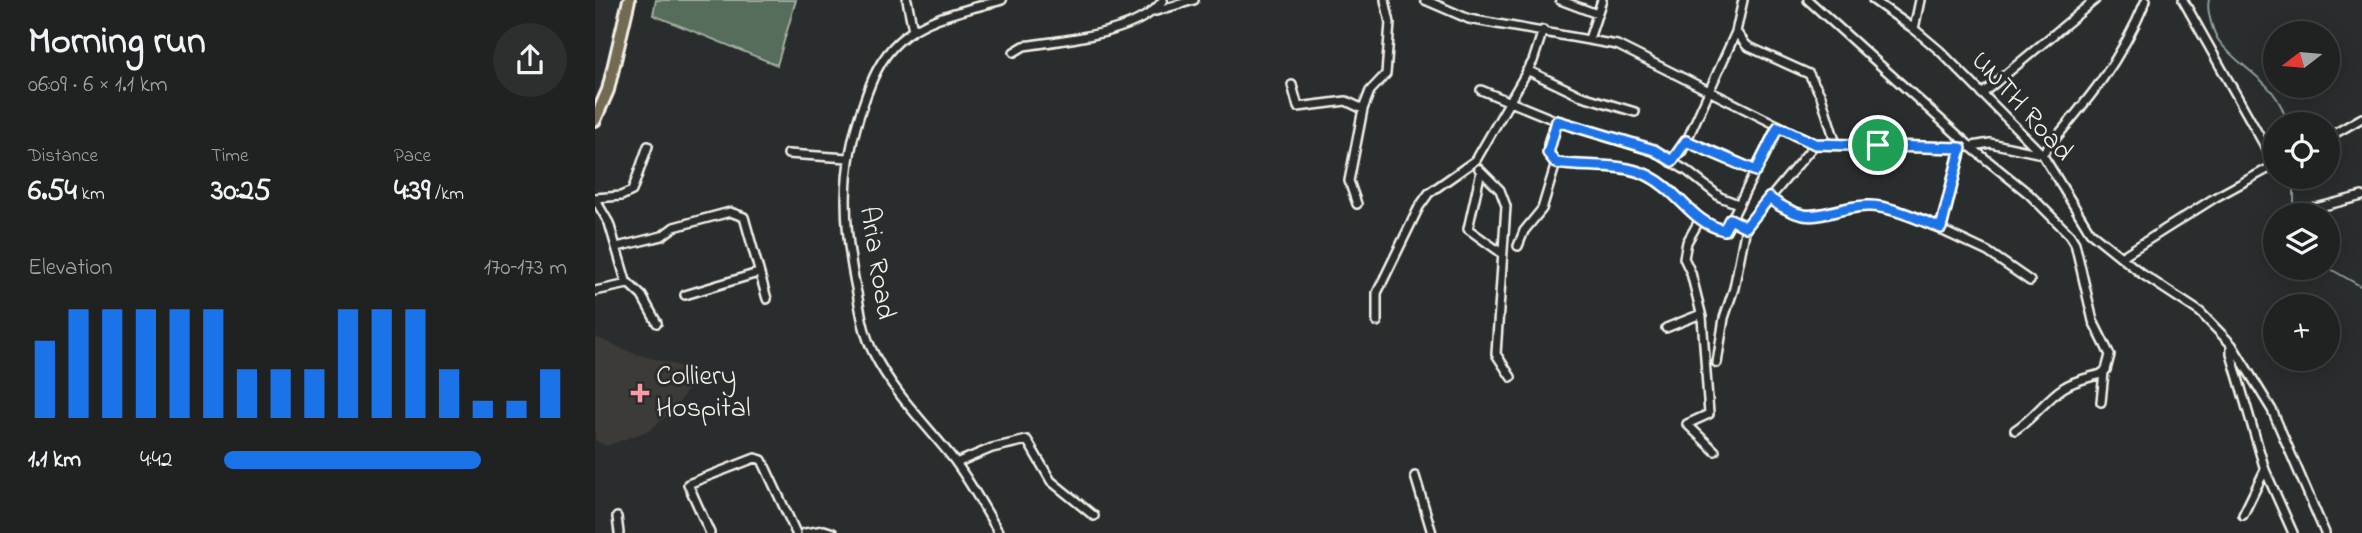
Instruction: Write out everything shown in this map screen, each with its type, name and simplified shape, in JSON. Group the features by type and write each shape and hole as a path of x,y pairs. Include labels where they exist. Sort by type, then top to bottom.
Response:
{"main road":[{"path":"595,120 608,90 629,0"}],"street":[{"path":"907,0 913,30"},
{"name":"Aria Road","path":"999,533 956,463 895,390 870,345 846,234 848,158 867,94 883,59 913,30 941,18 1002,0"},
{"path":"1155,11 1163,0"},
{"path":"1014,52 1024,46 1099,34 1155,11 1194,0"},
{"path":"1357,204 1349,181 1363,109 1370,91 1386,74 1390,23 1385,0"},
{"path":"1425,0 1469,19 1618,45 1815,144 1972,148 1990,143 2042,154 2091,97 2129,41 2146,0"},
{"path":"1560,0 1597,14"},
{"path":"1588,39 1602,0"},
{"path":"1672,161 1686,141 1736,32 1743,0"},
{"path":"1808,0 1972,148 2029,194 2075,243 2093,321 2110,355 2104,372 2101,402"},
{"name":"UNTH Road","path":"1873,0 1914,29 2042,154 2084,224 2121,257 2200,312 2231,345 2272,410 2325,533"},
{"path":"1914,29 1920,0"},
{"path":"1982,94 2095,0"},
{"path":"2183,0 2263,143"},
{"path":"1377,321 1377,293 1419,207 1429,192 1473,163 1527,70 1543,30"},
{"path":"1736,32 1747,46 1809,75 1821,96 1836,144"},
{"path":"1527,70 1579,95 1635,112"},
{"path":"1291,85 1298,107 1346,101 1363,109"},
{"path":"1481,90 1557,121 1654,150 1720,197 1738,204"},
{"path":"2340,131 2362,118"},
{"path":"1557,121 1548,146 1548,153 1556,163 1616,168 1647,175 1678,195 1699,220 1724,230 1738,204 1742,202 1778,127"},
{"path":"1686,141 1756,171"},
{"path":"1717,363 1724,318 1734,288 1746,227 1815,144"},
{"path":"648,146 632,191 621,196 595,199 605,213 628,284 642,296 657,323"},
{"path":"1961,148 1942,232 2011,266 2030,281"},
{"path":"788,154 848,158"},
{"path":"1473,163 1505,200 1496,354 1511,377"},
{"path":"1518,246 1524,230 1542,209 1556,163"},
{"path":"1481,171 1468,229 1500,252"},
{"path":"2121,257 2216,197 2263,172"},
{"path":"2333,203 2362,195"},
{"path":"1769,198 1790,213 1811,217 1869,205 1941,228"},
{"path":"617,247 662,236 674,227 734,211 743,215 767,299"},
{"path":"1730,219 1746,227"},
{"path":"1699,220 1687,242 1683,258 1691,273 1701,314 1709,414 1687,424 1715,451"},
{"path":"685,295 758,273"},
{"path":"595,291 628,284"},
{"path":"1666,328 1701,314"},
{"path":"2231,345 2265,470 2293,533"},
{"path":"2015,430 2033,418 2060,390 2104,372"},
{"path":"956,463 992,448 1027,440 1051,481 1094,516"},
{"path":"710,533 688,484 755,458 762,460 796,533"},
{"path":"2243,515 2265,470"},
{"path":"1416,475 1432,533"},
{"path":"617,517 619,533"},
{"path":"805,533 824,530 833,533"}],"shaded area":[{"name":"Colliery Hospital","path":"595,337 633,353 694,370 696,376 674,410 650,430 606,446 595,440"}],"green space":[{"path":"656,0 796,0 777,65 653,15"}],"waterway":[{"path":"2209,0 2208,9 2219,41 2268,87 2284,112"},
{"path":"2294,189 2294,203"},
{"path":"2340,274 2362,287"}],"place":[{"name":"Colliery Hospital","path":"640,393"}],"route":[{"path":"1557,121 1623,143 1654,150 1672,161 1682,151 1686,141 1756,171 1778,127 1815,144 1878,145 1961,148 1941,228 1869,205 1811,217 1790,213 1769,198 1746,227 1730,219 1724,230 1705,225 1678,195 1647,175 1616,168 1556,163 1548,153 1557,121"}]}
